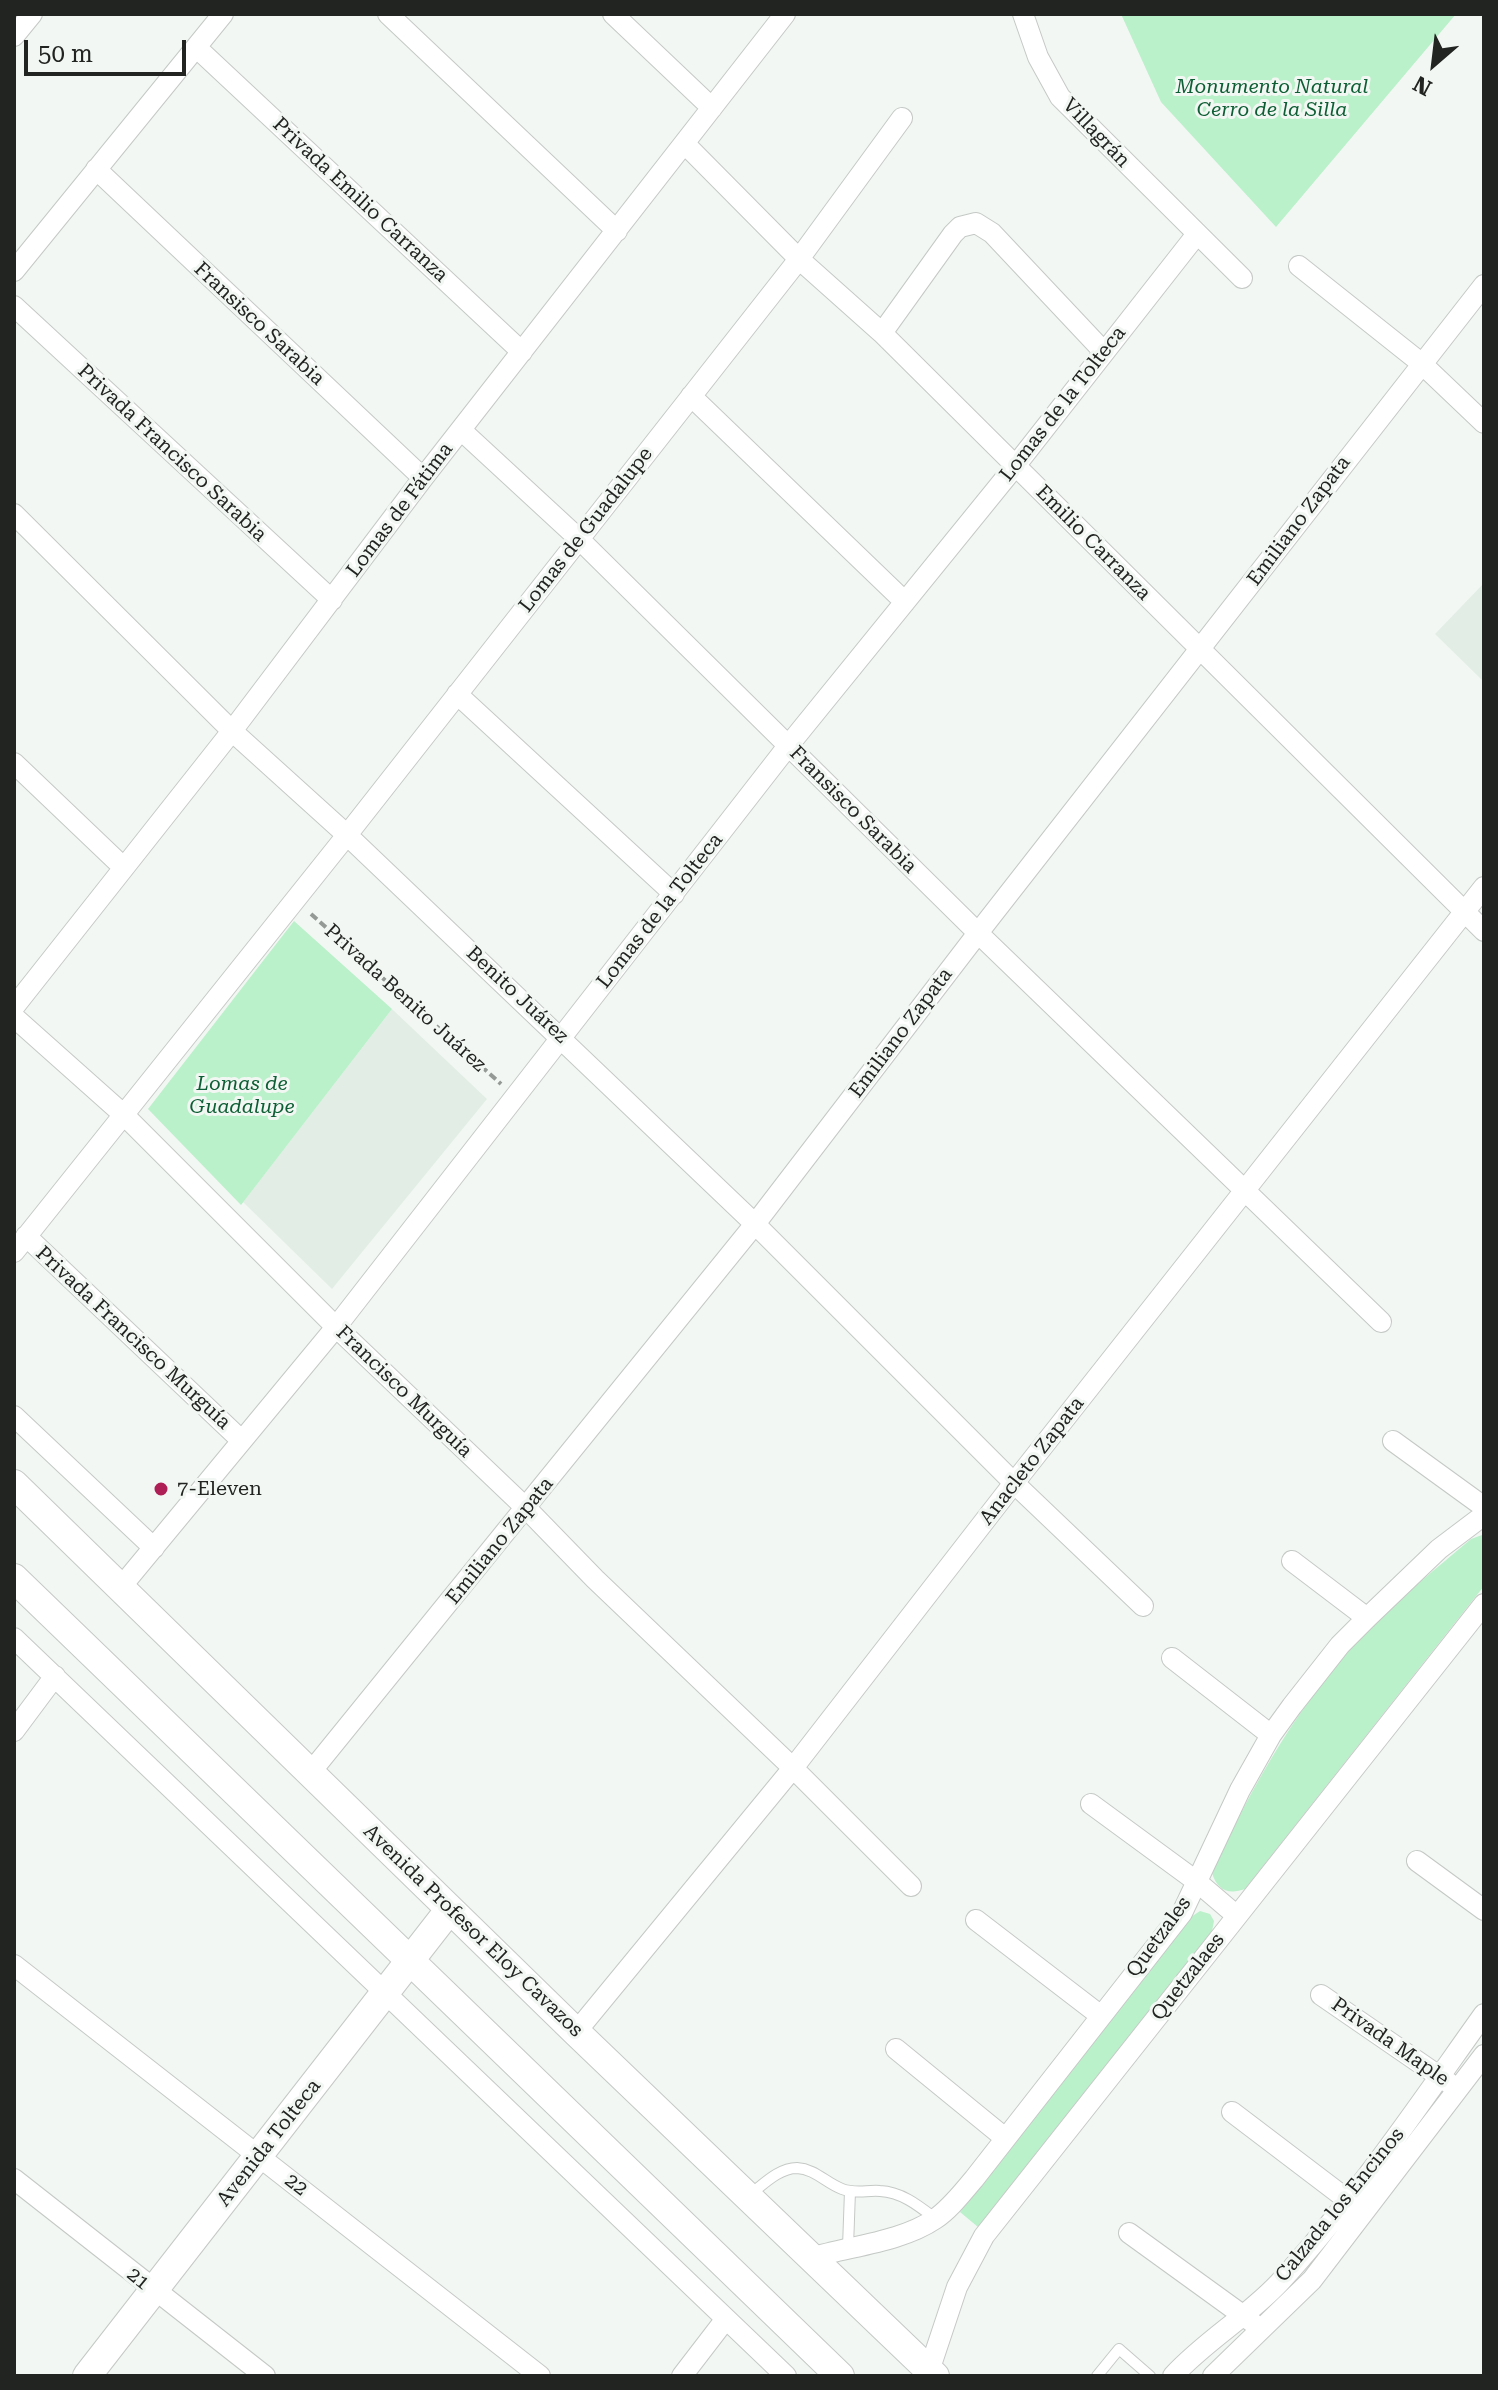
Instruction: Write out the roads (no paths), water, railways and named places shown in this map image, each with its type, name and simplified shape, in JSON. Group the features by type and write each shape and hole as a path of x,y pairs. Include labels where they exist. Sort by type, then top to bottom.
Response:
{"main road":[{"name":"Avenida Profesor Eloy Cavazos","path":"14,1484 746,2197 932,2373"},
{"path":"14,1578 840,2376"},
{"name":"Avenida Tolteca","path":"87,2376 450,1909"}],"street":[{"path":"14,36 32,14"},
{"path":"14,271 223,14"},
{"path":"388,14 617,231"},
{"path":"613,14 712,108"},
{"name":"Lomas de Fátima","path":"14,1007 232,731 423,478 785,14"},
{"name":"Villagrán","path":"1023,14 1038,57 1060,97 1242,278"},
{"name":"Privada Emilio Carranza","path":"197,48 522,352"},
{"name":"Lomas de Guadalupe","path":"20,1244 347,835 799,259 902,118"},
{"name":"Emilio Carranza","path":"685,144 799,259 882,333 1016,465 1463,912"},
{"name":"Fransisco Sarabia","path":"96,169 423,478"},
{"path":"882,333 953,234 960,227 976,223 992,233 1104,352"},
{"name":"Lomas de la Tolteca","path":"121,1587 336,1327 788,746 1016,465 1197,234"},
{"path":"1299,266 1421,363 1484,423"},
{"name":"Emiliano Zapata","path":"310,1773 755,1224 1484,285"},
{"name":"Privada Francisco Sarabia","path":"14,306 332,600"},
{"path":"691,396 905,602"},
{"name":"Fransisco Sarabia","path":"461,430 578,538 1243,1192"},
{"name":"Benito Juárez","path":"14,514 232,731 561,1036 755,1224 1014,1483"},
{"path":"457,694 674,894"},
{"path":"14,763 123,867"},
{"name":"Anacleto Zapata","path":"576,2032 793,1768 1484,887"},
{"path":"1463,912 1484,931"},
{"name":"Francisco Murguía","path":"14,1017 124,1115 336,1327 793,1768"},
{"path":"1243,1192 1381,1322"},
{"name":"Privada Francisco Murguía","path":"20,1244 241,1440"},
{"path":"14,1416 154,1548"},
{"path":"1393,1441 1484,1507"},
{"path":"1014,1483 1143,1606"},
{"name":"Quetzales","path":"811,2258 911,2233 936,2219 974,2179 1182,1913 1240,1790 1271,1735 1313,1678 1367,1618 1439,1549 1484,1515"},
{"path":"1292,1561 1367,1618"},
{"name":"Quetzalaes","path":"932,2373 957,2287 980,2240 1484,1604"},
{"path":"14,1638 786,2376"},
{"path":"1172,1658 1271,1735"},
{"path":"14,1731 55,1676"},
{"path":"793,1768 911,1886"},
{"path":"1091,1804 1196,1881 1237,1916"},
{"path":"1417,1861 1484,1910"},
{"path":"976,1920 1101,2016"},
{"name":"22","path":"14,1965 540,2376"},
{"name":"Privada Maple","path":"1321,1995 1459,2090"},
{"name":"Calzada los Encinos","path":"1213,2376 1312,2280 1439,2077 1484,2014"},
{"path":"896,2049 1005,2138"},
{"name":"Calzada los Encinos","path":"1173,2376 1190,2357 1244,2315 1356,2207 1459,2090 1484,2055"},
{"path":"1232,2112 1356,2207"},
{"name":"21","path":"14,2179 265,2376"},
{"path":"1129,2233 1262,2329"},
{"path":"682,2376 725,2320"}],"lane":[{"path":"746,2197 777,2174 798,2168 813,2172 850,2191 895,2194 910,2200 936,2219"},
{"path":"848,2247 850,2191"},
{"path":"1097,2376 1119,2349 1150,2376"}],"place":[{"name":"7-Eleven","path":"161,1489"}],"park label":[{"name":"Monumento Natural Cerro de la Silla","path":"1272,98"}]}
